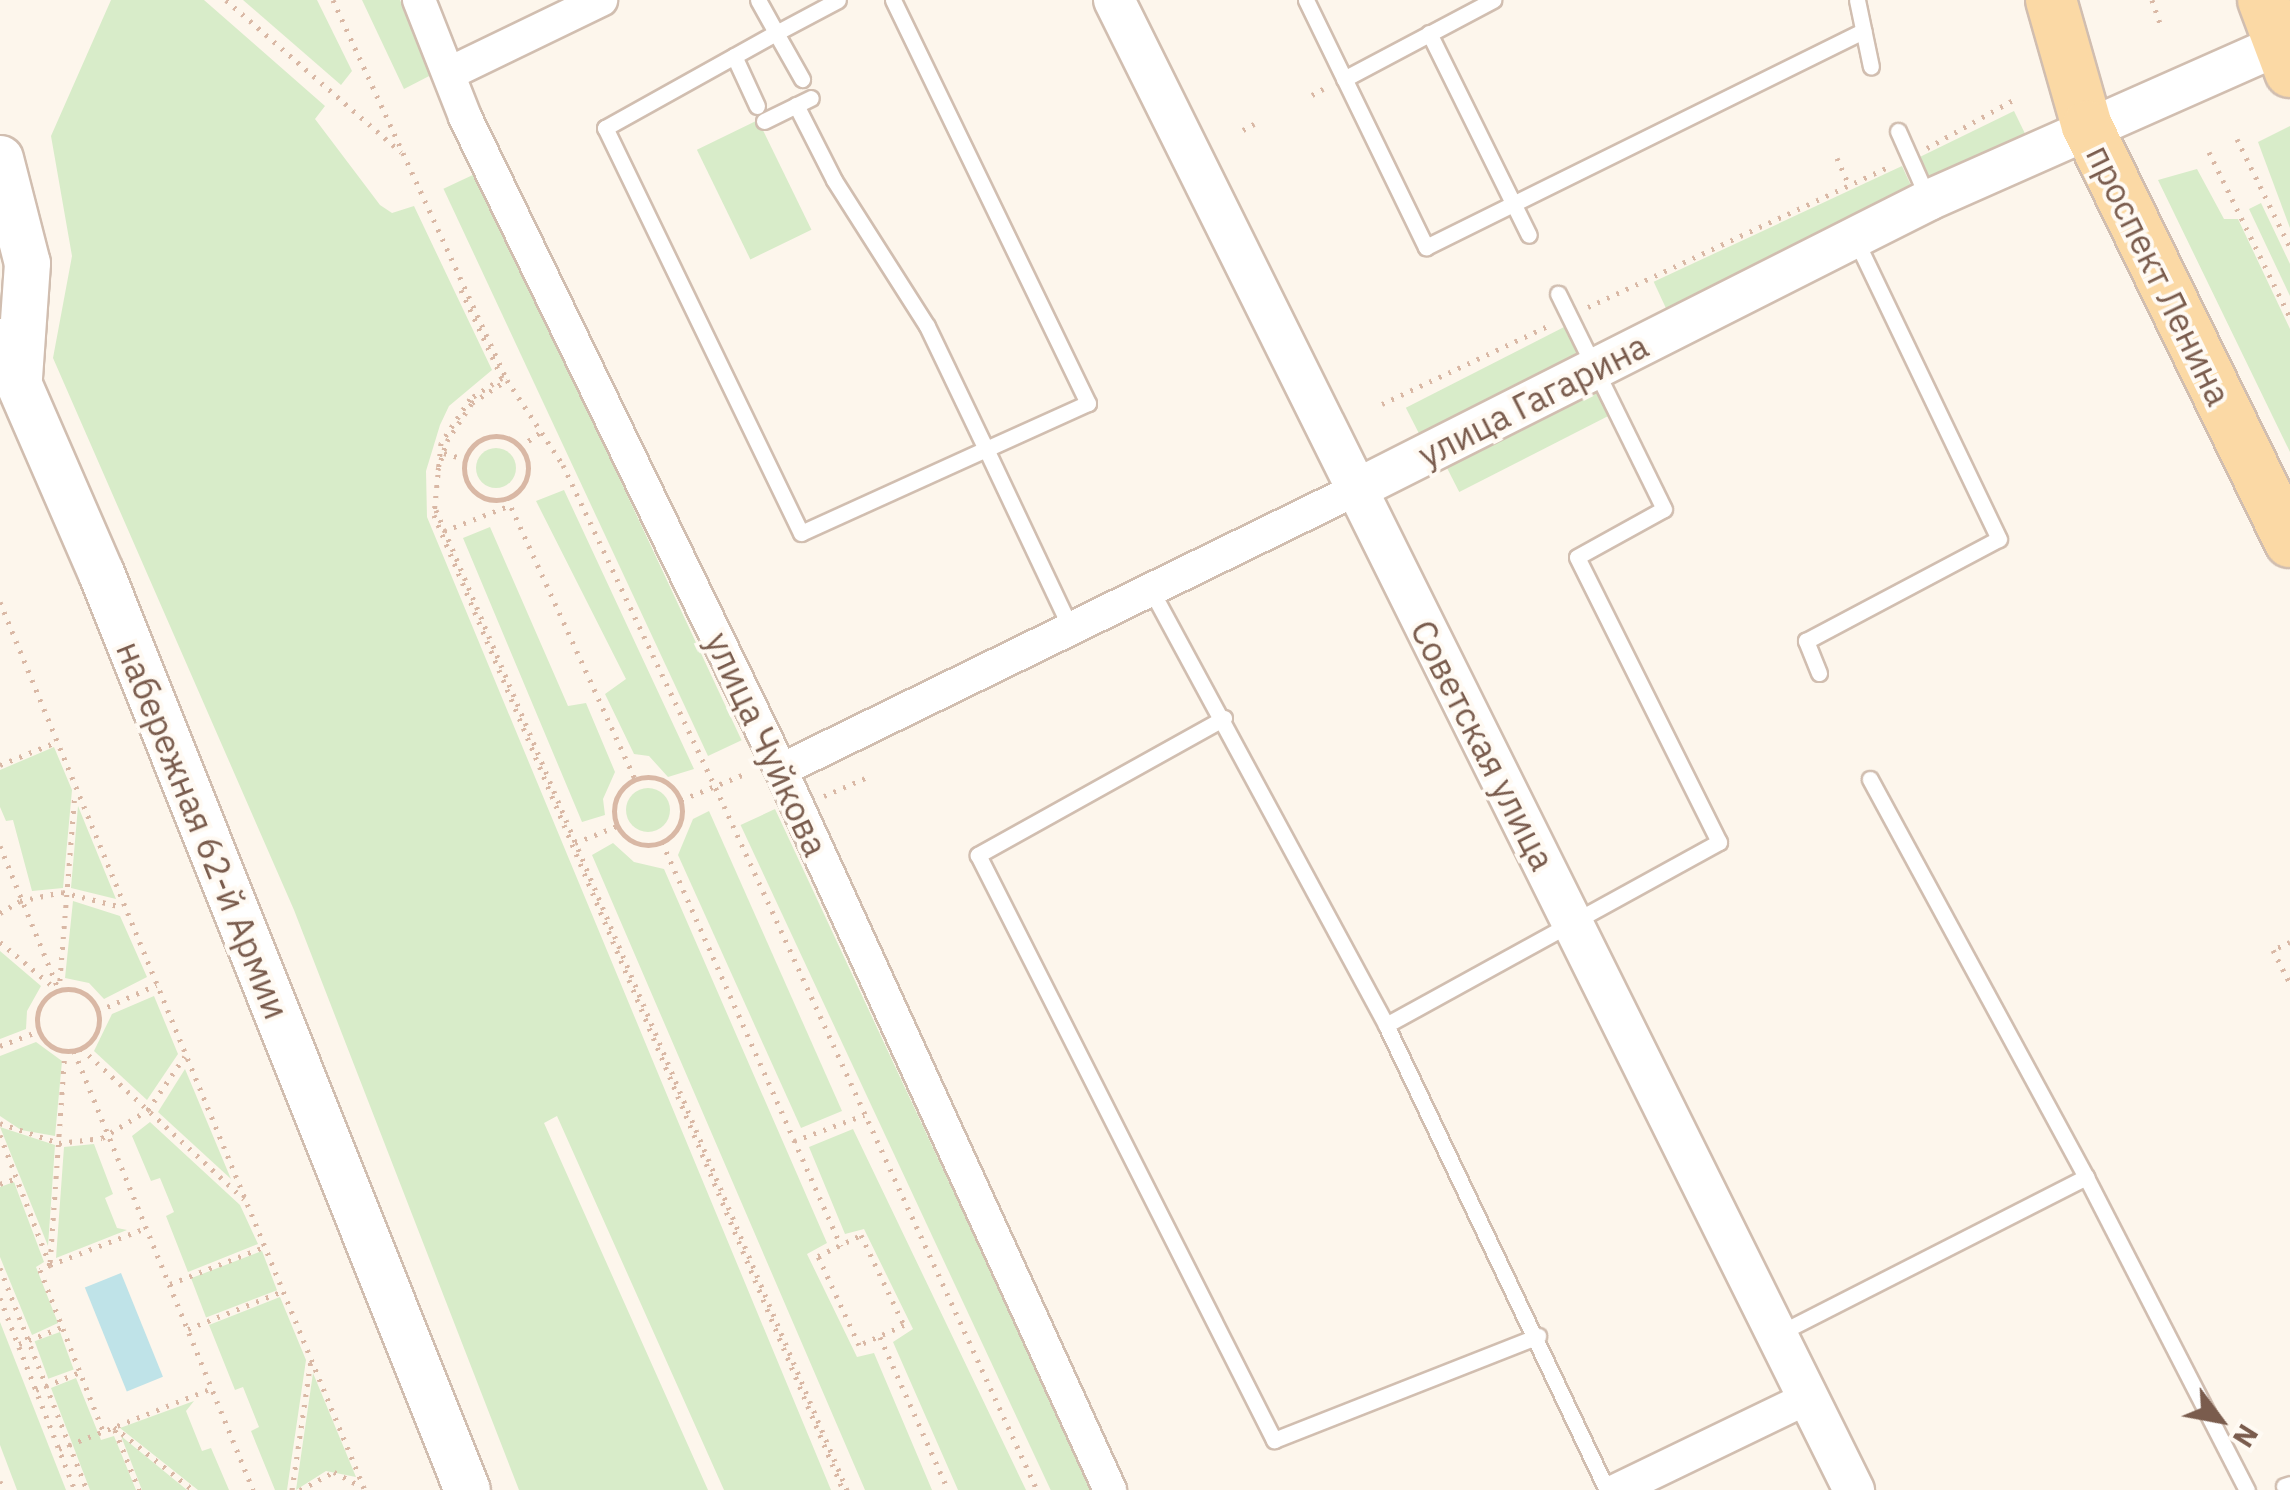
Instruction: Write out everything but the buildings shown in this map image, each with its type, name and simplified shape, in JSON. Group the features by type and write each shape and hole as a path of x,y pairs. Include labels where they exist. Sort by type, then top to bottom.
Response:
{"main road":[{"name":"проспект Ленина","path":"2051,0 2087,126 2290,542"},
{"path":"0,246 11,227 6,176"},
{"name":"набережная 62-й Армии","path":"6,176 27,263 10,360 467,1490"}],"street":[{"name":"улица Чуйкова","path":"419,0 450,73 781,770 1110,1490"},
{"path":"450,73 601,0"},
{"name":"Советская улица","path":"1114,0 1854,1490"},
{"name":"улица Гагарина","path":"781,770 1355,490 1929,200 2280,39"},
{"path":"1617,1490 1809,1397"}],"lane":[{"path":"758,0 802,79"},
{"path":"838,0 605,128 802,533 1088,403 894,0"},
{"path":"1306,0 1426,247 1864,31"},
{"path":"1344,79 1492,0"},
{"path":"1857,0 1871,67"},
{"path":"1429,34 1529,235"},
{"path":"734,56 760,113 803,101 834,180 927,326 1070,629"},
{"path":"1898,131 1929,200"},
{"path":"1819,674 1806,641 1999,540 1854,238"},
{"path":"1386,1025 1719,842 1577,557 1664,509 1558,294"},
{"path":"1151,590 1224,718 1386,1025 1538,1336 1607,1490"},
{"path":"1224,718 978,855 1274,1440 1538,1336"},
{"path":"1870,779 2086,1177 2246,1490"},
{"path":"1778,1334 2086,1177"}],"path":[{"path":"226,0 400,152 507,380 563,465 716,788 1037,1490"},
{"path":"331,0 502,378 470,399 441,443 434,515 845,1490"},
{"path":"2152,0 2160,23"},
{"path":"1382,404 1909,157 2015,99"},
{"path":"1243,130 1254,124"},
{"path":"2237,140 2290,247"},
{"path":"2209,152 2290,317"},
{"path":"1836,158 1849,185"},
{"path":"507,380 472,403 444,453 436,509 845,1490"},
{"path":"520,447 541,432"},
{"path":"444,531 509,502 527,476 520,447 504,437 484,438 465,459 466,479 478,495 509,502"},
{"path":"444,453 465,459"},
{"path":"509,502 634,779"},
{"path":"0,602 2,615 365,1490"},
{"path":"0,766 56,742"},
{"path":"681,800 747,773"},
{"path":"812,802 872,775"},
{"path":"617,826 618,793 634,779 657,777 681,800"},
{"path":"59,991 75,790"},
{"path":"617,826 641,844 662,842 677,829 681,800"},
{"path":"575,843 617,826"},
{"path":"662,842 840,1246"},
{"path":"0,846 59,991"},
{"path":"0,913 20,901 62,892 124,908"},
{"path":"0,942 59,991"},
{"path":"2289,944 2273,950 2290,984"},
{"path":"98,1011 156,985"},
{"path":"78,990 98,1011 97,1031 77,1049 65,1050 39,1031 38,1011 59,991 78,990"},
{"path":"0,1046 39,1031"},
{"path":"77,1049 245,1200"},
{"path":"77,1049 253,1490"},
{"path":"50,1265 65,1050"},
{"path":"0,1122 59,1143 109,1134 148,1110 185,1055"},
{"path":"794,1142 864,1115"},
{"path":"0,1135 50,1265"},
{"path":"0,1184 17,1178"},
{"path":"103,1431 40,1270 146,1228"},
{"path":"861,1236 904,1325 880,1336 860,1345 818,1256 861,1236"},
{"path":"170,1284 264,1247"},
{"path":"0,1268 88,1490"},
{"path":"188,1329 282,1291"},
{"path":"0,1298 76,1490"},
{"path":"18,1344 62,1327"},
{"path":"880,1336 948,1490"},
{"path":"292,1490 311,1360"},
{"path":"36,1390 80,1372"},
{"path":"59,1448 212,1388"},
{"path":"114,1427 139,1490"},
{"path":"114,1427 193,1490"},
{"path":"300,1490 334,1472 365,1490"},
{"path":"0,1481 3,1490"}],"green space":[{"path":"111,0 204,0 325,106 315,119 380,205 392,213 414,206 492,370 449,406 440,425 426,471 427,517 831,1490 724,1490 557,1116 544,1123 708,1490 519,1490 294,910 53,358 72,256 51,136"},
{"path":"243,0 317,0 352,71 341,85"},
{"path":"362,0 400,0 435,73 404,89"},
{"path":"2014,111 2027,138 1932,184 1919,157"},
{"path":"758,120 811,230 750,259 697,150"},
{"path":"2290,126 2290,228 2258,142"},
{"path":"1902,166 1916,196 1668,312 1654,282"},
{"path":"2197,169 2224,219 2238,219 2290,329 2290,452 2158,180"},
{"path":"477,173 742,740 708,756 443,189"},
{"path":"2261,203 2290,264 2290,296 2249,209"},
{"path":"1568,325 1586,361 1424,443 1406,408"},
{"path":"1593,380 1611,415 1459,492 1442,457"},
{"path":"496,448 510,454 516,468 510,482 496,488 482,482 476,468 482,454"},
{"path":"564,490 694,769 668,777 649,756 634,754 605,694 626,679 536,501"},
{"path":"490,527 568,706 586,703 615,772 603,799 605,815 582,822 463,538"},
{"path":"54,747 72,790 63,888 32,891 13,820 6,821 0,807 0,770"},
{"path":"648,788 663,795 670,810 663,825 648,832 633,825 626,810 633,795"},
{"path":"78,806 116,899 71,888"},
{"path":"775,809 1092,1489 1051,1490 741,825"},
{"path":"709,811 842,1111 801,1128 678,855 693,819"},
{"path":"613,843 634,862 664,869 827,1243 807,1254 857,1357 874,1353 932,1490 865,1490 592,855"},
{"path":"73,901 120,916 147,977 104,999 89,983 65,978"},
{"path":"0,951 41,986 27,1011 26,1029 0,1039"},
{"path":"154,996 178,1054 147,1100 94,1051 112,1014"},
{"path":"36,1042 62,1061 55,1136 21,1130 0,1116 0,1056"},
{"path":"185,1069 231,1179 158,1112"},
{"path":"150,1122 240,1205 258,1244 188,1272 166,1216 174,1212 160,1178 151,1181 132,1136"},
{"path":"0,1127 55,1145 48,1246"},
{"path":"853,1129 1026,1490 958,1490 893,1342 913,1329 864,1229 845,1234 809,1147"},
{"path":"94,1144 113,1194 105,1198 117,1228 127,1230 56,1258 64,1147"},
{"path":"14,1182 44,1262 36,1267 58,1323 32,1335 0,1257 0,1187"},
{"path":"262,1251 277,1290 206,1317 191,1278"},
{"path":"280,1297 306,1360 287,1490 275,1490 251,1431 259,1427 243,1387 235,1390 209,1325"},
{"path":"0,1322 66,1490 17,1490 0,1445"},
{"path":"60,1332 74,1370 48,1379 35,1341"},
{"path":"313,1373 356,1477 326,1471 296,1490"},
{"path":"76,1378 101,1440 114,1436 136,1490 90,1490 51,1388"},
{"path":"194,1401 186,1411 202,1451 211,1448 229,1490 198,1490 120,1428"},
{"path":"121,1436 187,1490 142,1490"}],"water":[{"path":"121,1273 163,1377 127,1391 85,1288"}]}
